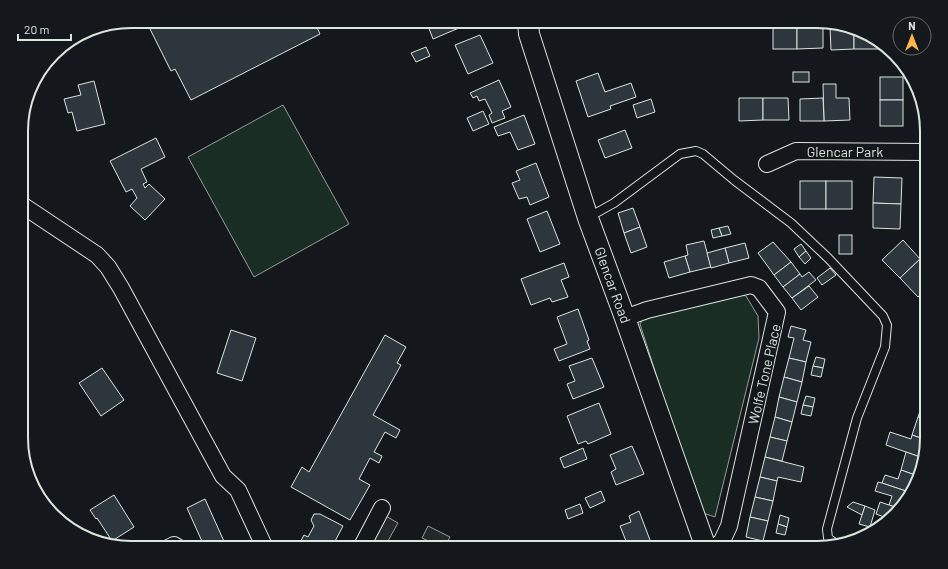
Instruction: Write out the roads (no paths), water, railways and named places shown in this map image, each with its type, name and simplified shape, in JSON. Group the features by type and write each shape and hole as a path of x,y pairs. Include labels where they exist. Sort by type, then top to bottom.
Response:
{"street":[{"name":"Glencar Road","path":"529,28 529,34 588,218 704,541"},
{"name":"Glencar Park","path":"767,164 796,151 920,152"},
{"path":"28,208 97,255 108,267 121,288 223,476 238,490 262,541"},
{"name":"Wolfe Tone Place","path":"625,318 647,310 751,286 759,288 776,309 776,319 729,526 722,541"},
{"path":"365,541 382,508"}],"lane":[{"path":"588,218 614,203 680,154 696,151 703,154 734,180 791,223 828,258 884,316 887,325 885,347 857,418 827,529 828,538 831,540"}]}
